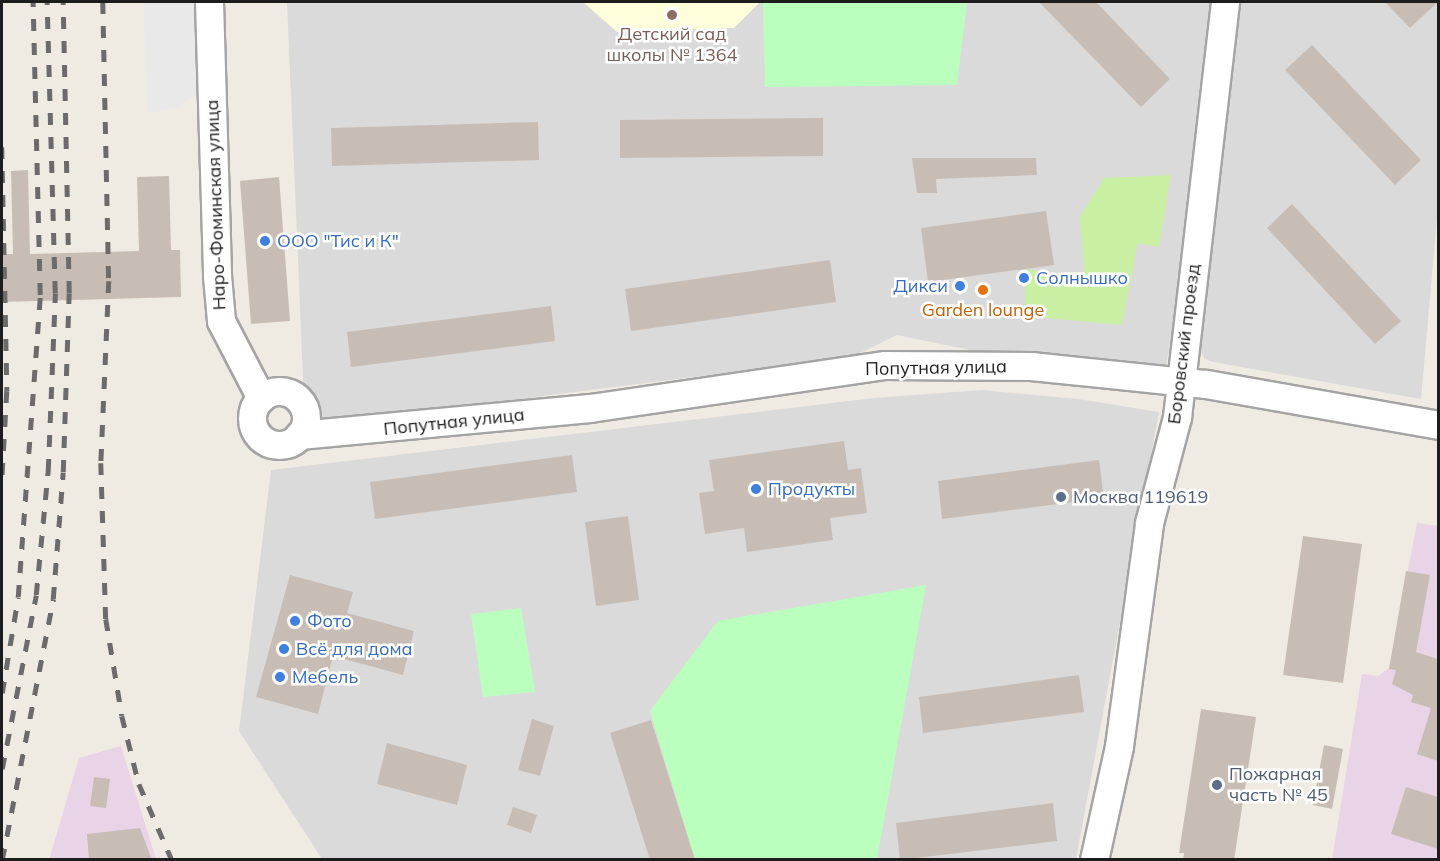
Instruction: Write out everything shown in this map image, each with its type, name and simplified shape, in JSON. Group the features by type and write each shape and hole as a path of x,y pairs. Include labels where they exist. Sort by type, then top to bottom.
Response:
{"street":[{"name":"Наро-Фоминская улица","path":"209,2 215,242 221,321 261,398"},
{"name":"Боровский проезд","path":"1094,860 1119,746 1149,523 1177,417 1179,383 1210,156 1225,2"},
{"name":"Попутная улица","path":"300,435 326,435 590,408 885,365 1030,366 1206,384 1438,425"},
{"path":"304,409 306,423 300,435 281,445 262,439 252,420 255,406 261,398 284,391 296,397 326,435"}],"shaded area":[{"path":"144,2 196,2 199,92 177,108 146,113"},
{"path":"287,2 1211,2 1179,295 1165,371 975,351 897,335 852,357 305,426"},
{"name":"Детский сад школы № 1364","path":"583,2 760,2 734,28 617,32"},
{"path":"1236,2 1438,2 1438,208 1421,399 1213,362 1205,359 1200,350"},
{"path":"982,390 1078,399 1159,412 1076,859 322,859 239,731 271,470 874,398"},
{"path":"1417,523 1438,526 1438,859 1332,860 1362,674 1378,676 1389,668"},
{"path":"121,746 156,859 49,860 79,758"}],"green space":[{"path":"763,2 967,2 957,85 765,87"},
{"path":"1171,175 1159,247 1138,243 1122,325 1025,316 1026,269 1085,279 1080,217 1104,178"},
{"path":"926,585 877,859 695,859 650,711 718,621"},
{"path":"521,608 535,692 483,697 471,614"}],"building":[{"path":"1039,2 1096,2 1170,79 1141,107"},
{"path":"1385,2 1438,2 1410,28"},
{"path":"1312,45 1421,160 1395,185 1285,70"},
{"path":"823,118 823,156 620,158 620,120"},
{"path":"538,122 539,160 332,166 331,128"},
{"path":"912,158 1036,158 1037,175 936,179 937,193 917,193"},
{"path":"28,170 30,254 139,251 137,177 169,176 171,250 180,250 181,297 2,302 2,254 13,254 11,171"},
{"path":"279,177 290,321 251,324 240,181"},
{"path":"1292,204 1401,321 1375,344 1267,228"},
{"path":"1046,211 1054,265 928,282 921,228"},
{"path":"830,260 836,302 631,331 625,289"},
{"path":"551,306 555,341 351,367 347,332"},
{"path":"844,441 848,470 861,468 867,513 830,518 833,540 747,552 744,528 705,534 699,493 714,491 709,460"},
{"path":"572,455 577,492 375,519 370,482"},
{"path":"1099,460 1104,498 942,519 938,481"},
{"path":"628,516 639,600 596,606 585,522"},
{"path":"1303,536 1362,544 1343,683 1283,675"},
{"path":"1406,571 1430,575 1416,652 1438,659 1438,761 1417,754 1431,708 1411,702 1413,695 1392,684 1396,670 1389,669"},
{"path":"290,575 353,592 347,613 414,631 403,675 333,656 318,714 256,697"},
{"path":"1079,675 1084,712 923,733 919,697"},
{"name":"Пожарная часть № 45","path":"1201,709 1256,717 1234,860 1183,860 1184,853 1179,853"},
{"path":"532,719 554,726 540,776 518,770"},
{"path":"651,720 695,860 650,860 610,733"},
{"path":"387,743 467,765 457,805 377,784"},
{"path":"1324,745 1343,749 1332,809 1313,805"},
{"path":"94,777 110,779 106,808 90,806"},
{"path":"1406,787 1438,797 1438,849 1391,834"},
{"path":"1053,803 1057,841 900,860 896,823"},
{"path":"513,807 537,815 531,833 507,825"},
{"path":"140,828 152,860 89,860 87,834"}],"railway":[{"path":"2,693 18,597 40,295 33,2"},
{"path":"2,769 36,595 48,471 55,293 47,2"},
{"path":"2,860 53,599 63,472 69,293 63,2"},
{"path":"103,2 109,281 101,463 106,619 122,716 139,784 172,860"},
{"path":"2,147 7,391 2,480"}],"place":[{"name":"Детский сад школы № 1364","path":"672,15"},
{"name":"ООО \"Тис и К\"","path":"265,241"},
{"name":"Солнышко","path":"1024,278"},
{"name":"Дикси","path":"960,286"},
{"name":"Garden lounge","path":"983,290"},
{"name":"Продукты","path":"756,489"},
{"name":"Москва 119619","path":"1061,497"},
{"name":"Фото","path":"295,621"},
{"name":"Всё для дома","path":"284,649"},
{"name":"Мебель","path":"280,677"},
{"name":"Пожарная часть № 45","path":"1217,785"}]}
